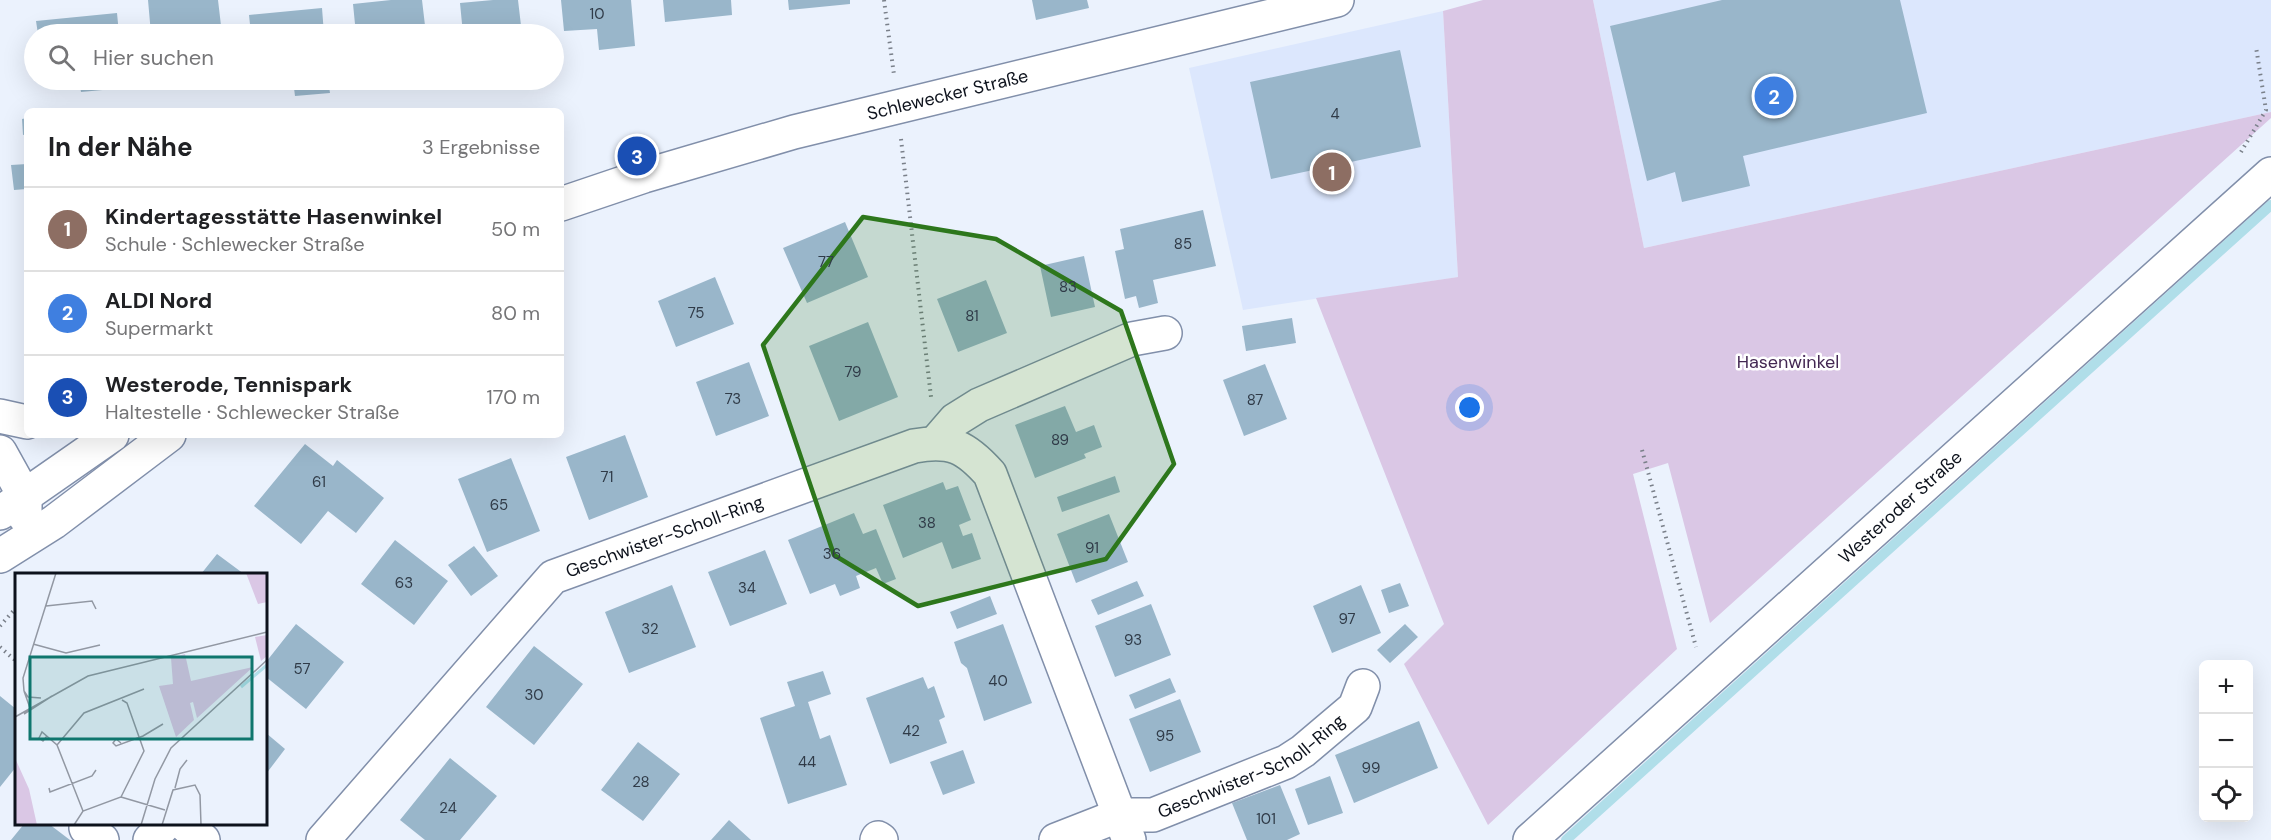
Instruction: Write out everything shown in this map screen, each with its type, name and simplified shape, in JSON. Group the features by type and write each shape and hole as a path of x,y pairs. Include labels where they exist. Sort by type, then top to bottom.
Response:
{"street":[{"name":"Schlewecker Straße","path":"564,203 644,176 794,132 1337,0"},
{"name":"Westeroder Straße","path":"1530,840 2271,174"},
{"path":"1124,828 990,474 974,456 953,446 936,442 955,420 979,405 1132,339 1165,333"},
{"path":"0,416 24,421"},
{"path":"12,505 108,438"},
{"path":"0,452 12,505 8,542 54,522 165,438"},
{"name":"Geschwister-Scholl-Ring","path":"323,840 553,577 914,446 936,442"},
{"name":"Geschwister-Scholl-Ring","path":"1056,840 1124,828 1286,762 1303,751 1355,707 1363,686"},
{"path":"88,825 86,828 102,840"},
{"path":"150,840 164,825"},
{"path":"185,825 203,840"},
{"path":"877,840 878,838 881,840"}],"path":[{"path":"884,0 936,442"},
{"path":"2241,153 2266,110 2256,47"},
{"path":"1642,450 1697,648"},
{"path":"0,626 15,609"},
{"path":"0,647 15,660"}],"highlighted area":[{"path":"863,217 996,239 1121,311 1174,464 1106,559 918,606 834,555 763,345"}],"shaded area":[{"path":"1593,0 2271,0 2271,112 1644,248"},
{"path":"1443,11 1458,277 1243,310 1189,68"}],"green space":[{"name":"Hasenwinkel","path":"1483,0 1593,0 1644,248 2271,112 2271,118 1710,623 1668,463 1633,474 1677,649 1488,825 1404,664 1444,624 1316,298 1458,277 1443,11"}],"building":[{"path":"148,0 218,0 221,24 150,24"},
{"path":"422,0 425,24 355,24 353,4"},
{"path":"518,0 521,24 462,24 460,3"},
{"path":"561,0 631,0 635,46 599,50 597,29 564,31"},
{"path":"663,0 731,0 732,15 665,22"},
{"path":"788,0 850,0 850,4 789,10"},
{"path":"1032,0 1087,0 1089,8 1036,20"},
{"path":"1722,0 1900,0 1927,113 1743,156 1750,186 1682,202 1675,172 1647,181 1610,26"},
{"path":"322,8 323,24 250,24 249,15"},
{"path":"117,13 118,24 36,24 36,21"},
{"path":"1400,50 1421,147 1271,179 1250,82"},
{"path":"294,90 330,90 330,93 295,96"},
{"path":"22,119 24,119 23,135"},
{"path":"24,164 24,189 14,190 11,165"},
{"path":"1203,210 1216,266 1153,280 1158,303 1139,308 1136,296 1125,299 1115,251 1124,249 1120,229"},
{"path":"845,222 868,277 807,303 783,248"},
{"path":"1084,256 1095,307 1051,317 1040,266"},
{"path":"715,277 734,324 676,347 658,301"},
{"path":"986,280 1007,333 958,352 937,299"},
{"path":"1292,318 1296,343 1246,351 1242,326"},
{"path":"868,322 898,397 839,421 809,346"},
{"path":"749,362 769,416 716,436 696,382"},
{"path":"1265,364 1287,419 1244,436 1223,380"},
{"path":"1065,406 1076,432 1094,425 1102,447 1084,454 1086,458 1035,478 1015,425"},
{"path":"625,435 648,497 589,520 566,457"},
{"path":"305,444 333,466 337,460 384,498 356,533 328,511 301,544 254,506"},
{"path":"511,458 540,531 487,552 458,479"},
{"path":"1115,476 1120,492 1062,512 1057,497"},
{"path":"943,482 946,490 958,486 971,520 959,525 963,536 972,533 981,559 952,569 942,542 903,558 883,505"},
{"path":"854,513 863,534 876,529 896,579 883,584 876,568 856,576 860,588 840,596 835,584 810,594 788,540"},
{"path":"1109,514 1128,562 1076,583 1057,534"},
{"path":"395,540 448,581 414,625 361,584"},
{"path":"474,546 498,576 471,596 448,565"},
{"path":"765,550 787,604 730,626 708,572"},
{"path":"217,554 243,573 202,573"},
{"path":"1137,581 1144,596 1098,615 1091,600"},
{"path":"1400,583 1409,606 1389,613 1381,590"},
{"path":"672,585 696,647 629,673 605,612"},
{"path":"1361,585 1381,633 1332,653 1313,606"},
{"path":"990,596 997,614 957,629 950,612"},
{"path":"1151,604 1171,655 1115,677 1095,626"},
{"path":"296,624 344,662 306,709 267,678 267,661"},
{"path":"1003,624 1032,703 984,721 967,668 961,663 954,642"},
{"path":"1405,624 1418,637 1390,663 1377,650"},
{"path":"534,646 583,684 534,745 486,707"},
{"path":"823,671 831,694 808,702 820,739 830,735 847,785 788,804 760,718 795,706 787,682"},
{"path":"923,677 928,689 934,686 945,717 939,720 947,743 890,764 866,698"},
{"path":"1170,678 1176,692 1135,709 1129,695"},
{"path":"0,696 15,708 15,768 0,787"},
{"path":"1180,699 1201,752 1150,772 1129,719"},
{"path":"1419,721 1438,768 1354,803 1335,755"},
{"path":"267,734 285,749 267,773"},
{"path":"638,742 680,774 643,821 601,790"},
{"path":"963,750 975,783 943,795 930,762"},
{"path":"450,758 497,796 460,840 425,840 400,820"},
{"path":"1330,776 1343,813 1308,825 1295,789"},
{"path":"1280,785 1300,834 1287,840 1247,840 1232,803"},
{"path":"729,820 751,840 711,840"},
{"path":"23,825 50,825 70,840 11,840"}],"waterway":[{"path":"1566,840 2271,205"}],"place":[{"name":"ALDI Nord","path":"1774,96"},
{"name":"Westerode, Tennispark","path":"637,156"},
{"name":"Kindertagesstätte Hasenwinkel","path":"1332,172"}]}
